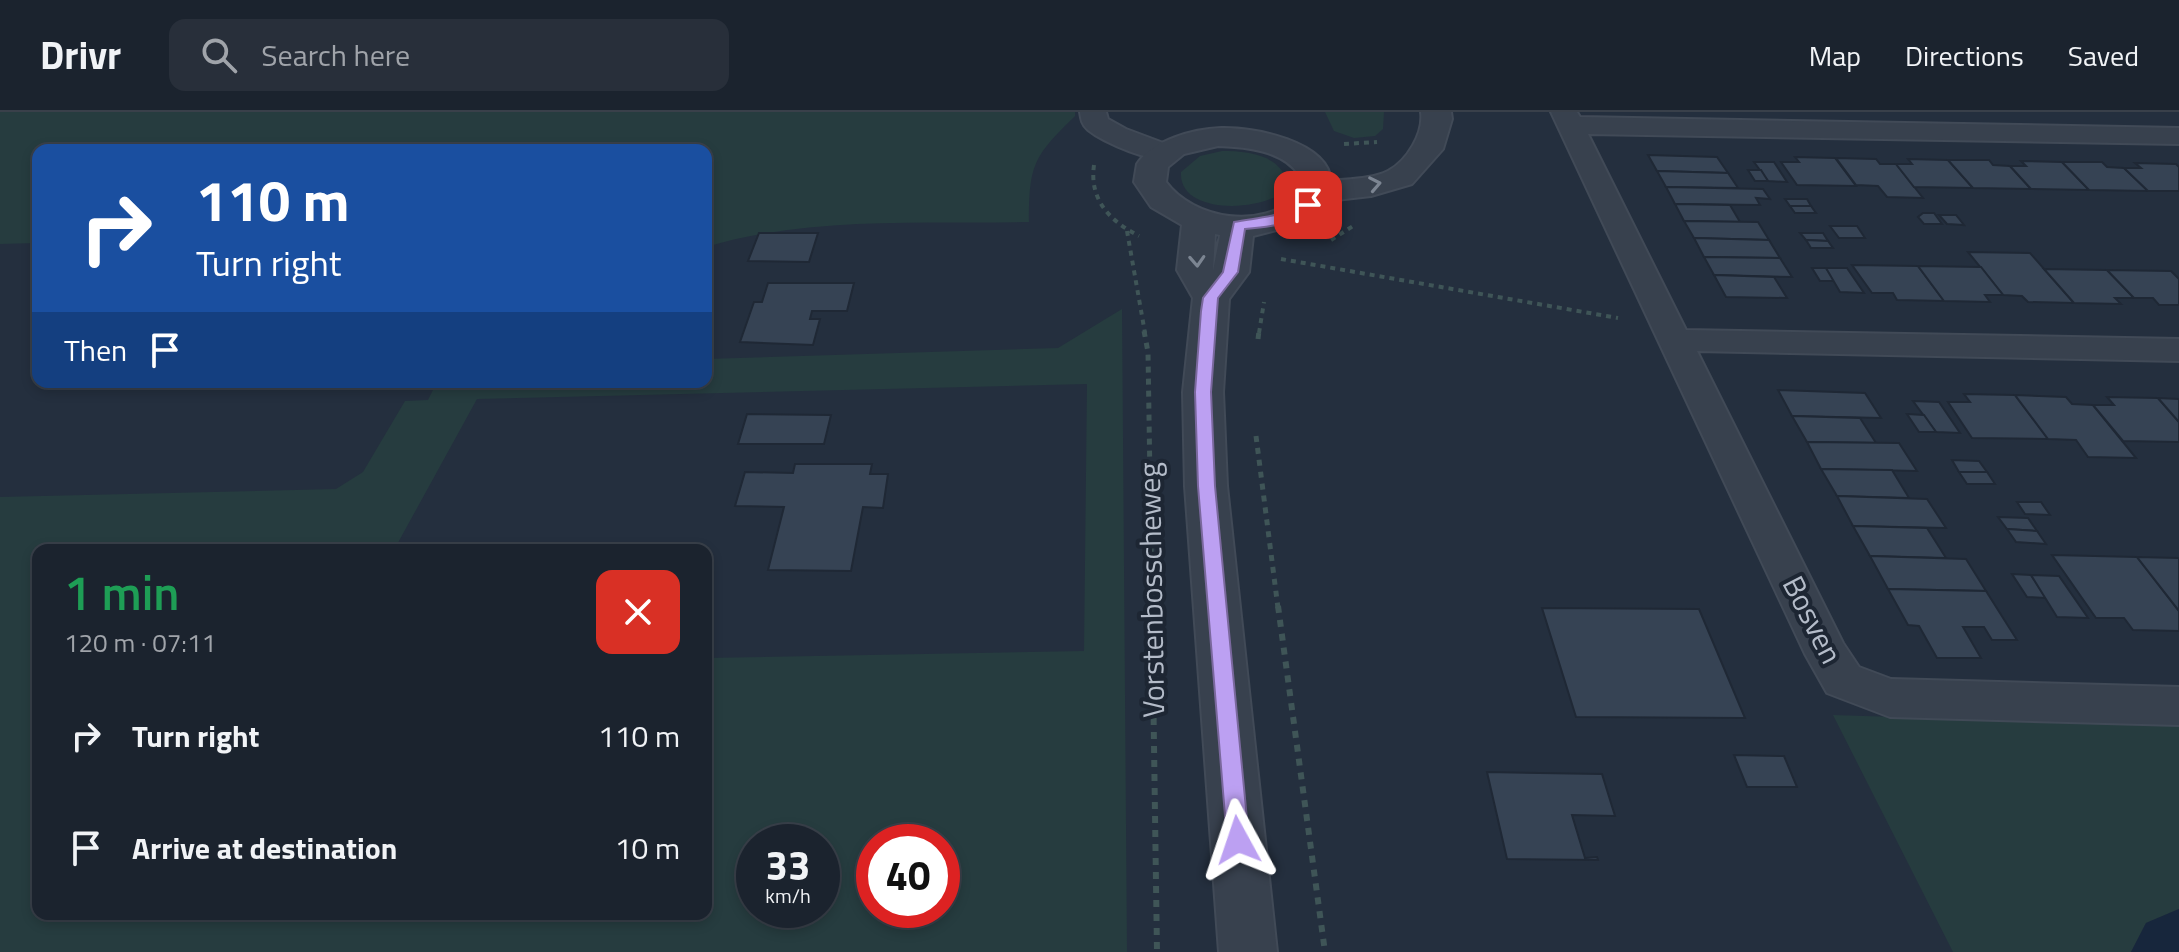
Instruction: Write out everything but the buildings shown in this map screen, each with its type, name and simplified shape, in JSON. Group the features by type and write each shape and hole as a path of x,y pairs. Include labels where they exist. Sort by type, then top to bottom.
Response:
{"street":[{"path":"1093,112 1096,123 1116,135 1164,153"},
{"path":"1312,178 1308,205 1293,215 1272,222 1238,225 1199,220 1170,208 1154,195 1148,180 1152,165 1164,153 1222,124 1262,128 1312,178 1371,186 1401,177 1428,149 1437,119 1436,112"},
{"path":"1952,112 1971,132"},
{"name":"Bosven","path":"2179,136 1568,118 1820,639 1843,680 1890,698 2179,706"},
{"name":"Vorstenbosscheweg","path":"1199,220 1195,270 1211,298"},
{"name":"Vorstenbosscheweg","path":"1238,225 1231,272 1211,298 1203,392 1206,486 1248,952"},
{"path":"1674,334 2179,350"}],"path":[{"path":"1344,144 1375,143 1384,139"},
{"name":"Vorstenbosscheweg","path":"1127,231 1148,352 1157,952"},
{"path":"1272,257 1674,334"},
{"path":"1257,342 1264,300"},
{"path":"1256,430 1306,829 1325,952"}],"green space":[{"path":"0,112 1075,112 1075,116 1051,141 1037,162 1030,187 1029,222 825,226 785,230 712,245 712,144 32,144 32,243 0,244"},
{"path":"1325,112 1384,112 1383,129 1375,136 1354,138 1334,131"},
{"path":"1222,151 1250,153 1268,159 1286,178 1284,191 1273,198 1241,206 1223,206 1193,196 1184,186 1181,172 1200,156"},
{"path":"1122,309 1127,952 0,952 0,497 336,489 363,472 405,401 428,400 434,388 712,388 712,359 1058,348"},
{"path":"1833,715 2179,726 2179,909 2146,923 2131,952 1953,952"}],"water":[{"path":"2179,909 2179,952 2131,952 2146,923"}],"route":[{"path":"1238,840 1206,486 1203,392 1209,311 1211,298 1231,272 1238,225 1272,222 1293,215 1308,205"}]}
